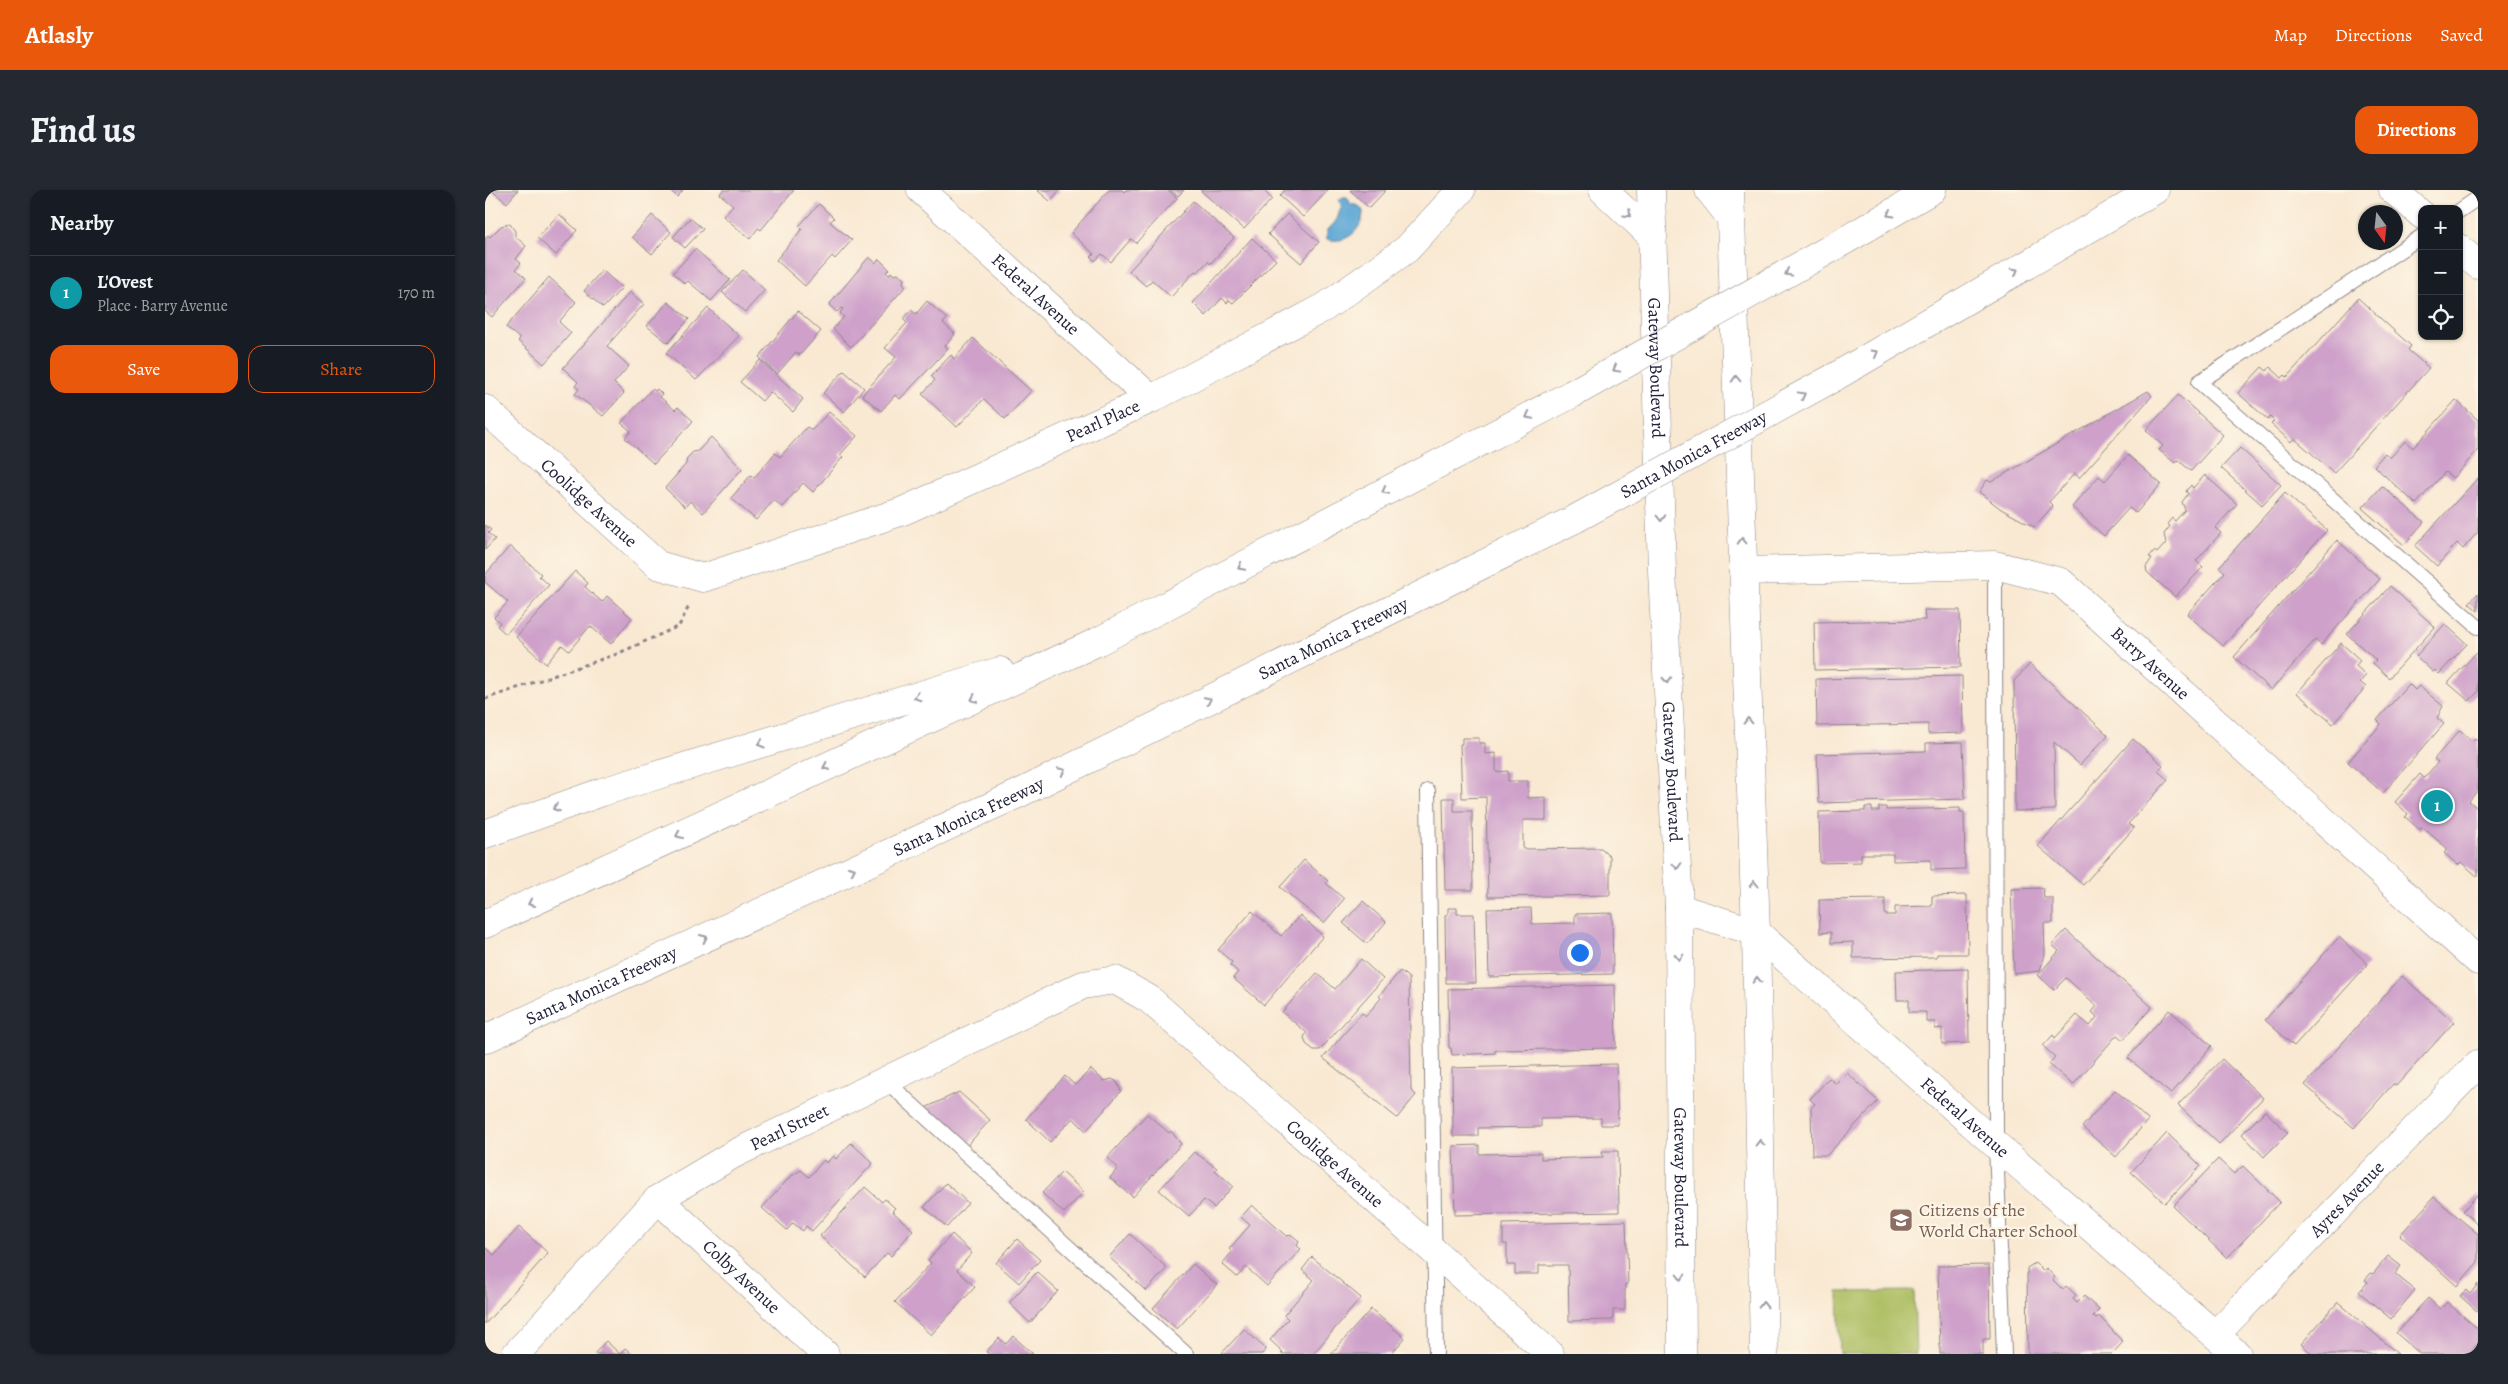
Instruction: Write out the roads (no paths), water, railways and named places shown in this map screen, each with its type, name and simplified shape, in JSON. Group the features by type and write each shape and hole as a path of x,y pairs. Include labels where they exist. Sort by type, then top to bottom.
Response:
{"main road":[{"name":"Federal Avenue","path":"921,190 1151,399"},
{"name":"Pearl Place","path":"703,578 903,512 1151,399 1325,307 1407,249 1461,190"},
{"path":"1603,190 1653,237"},
{"name":"Gateway Boulevard","path":"1651,190 1662,571 1679,908 1682,1354"},
{"path":"1709,190 1731,218"},
{"path":"1730,190 1756,932 1764,1354"},
{"path":"485,924 1097,642 1572,394 1831,249 1932,190"},
{"name":"Santa Monica Freeway","path":"485,1039 1020,792 1575,519 1833,378 2155,190"},
{"path":"2393,190 2418,212"},
{"path":"2461,250 2478,265"},
{"name":"Coolidge Avenue","path":"485,409 659,565 703,578"},
{"name":"Barry Avenue","path":"1743,571 1995,564 2061,582 2478,961"},
{"path":"485,834 602,792 1097,642"},
{"name":"Federal Avenue","path":"1679,908 1756,932 1996,1145 2237,1354"},
{"name":"Coolidge Avenue","path":"1115,980 1149,999 1550,1354"},
{"name":"Pearl Street","path":"516,1354 658,1199 731,1155 1083,985 1115,980"},
{"name":"Ayres Avenue","path":"2216,1334 2478,1064"},
{"name":"Colby Avenue","path":"658,1199 825,1354"}],"lane":[{"path":"2463,208 2478,198"},
{"path":"2418,239 2199,382 2478,627"},
{"path":"1995,564 1996,1145 2004,1354"},
{"path":"1428,791 1436,1354"},
{"path":"885,1080 1187,1354"}],"water":[{"path":"1347,197 1351,204 1359,206 1363,211 1360,224 1357,230 1347,238 1341,240 1327,239 1327,231 1336,220 1342,207 1339,200"}],"place":[{"name":"L'Ovest","path":"2437,806"},
{"name":"Citizens of the World Charter School","path":"1901,1220"}]}
